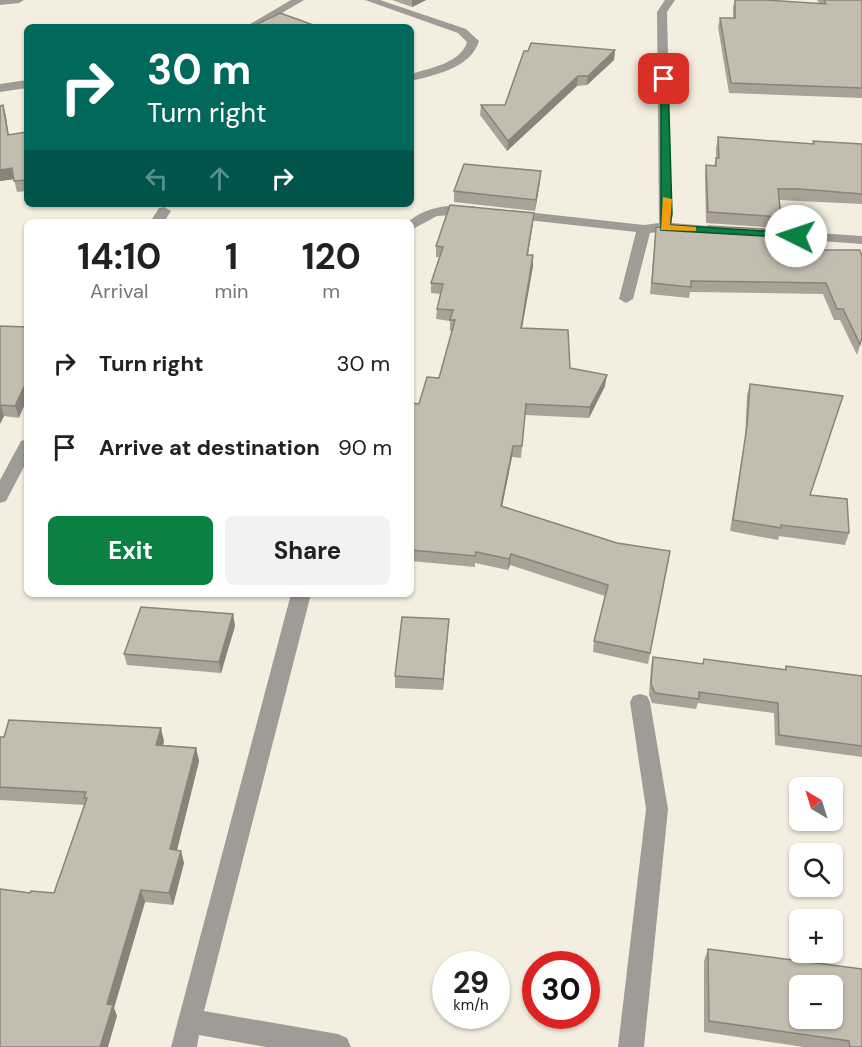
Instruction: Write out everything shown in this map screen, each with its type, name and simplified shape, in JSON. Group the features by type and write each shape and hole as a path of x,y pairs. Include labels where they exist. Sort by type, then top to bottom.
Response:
{"street":[{"path":"0,2 19,0"},
{"path":"255,24 299,0"},
{"path":"370,0 462,31 472,41 470,52 455,63 414,77"},
{"path":"665,227 667,214 662,12 670,0"},
{"path":"0,88 24,84"},
{"path":"414,224 431,211 454,208 644,229 665,227 862,240"},
{"path":"626,299 644,229"},
{"path":"0,497 24,451"},
{"path":"184,1047 301,597"},
{"path":"631,1047 657,809 640,702"},
{"path":"189,1021 338,1047"}],"building":[{"path":"735,0 826,4 824,0 862,0 862,88 731,83 720,18 735,18"},
{"path":"280,13 311,24 257,24"},
{"path":"531,43 615,50 588,76 578,76 508,141 481,105 505,105 524,51 528,51"},
{"path":"3,105 8,135 24,132 24,180 14,181 12,168 0,170 0,106"},
{"path":"718,137 814,144 813,141 862,144 862,194 778,189 781,217 708,212 706,165 716,166 716,158 719,158"},
{"path":"464,164 541,171 536,200 454,191"},
{"path":"450,205 534,213 527,255 533,255 521,328 568,330 570,368 607,375 590,407 526,404 522,446 513,446 501,506 617,543 670,551 650,653 594,641 608,585 511,554 509,559 476,552 475,556 414,550 414,403 419,404 427,377 439,378 455,320 450,320 453,310 437,309 443,284 431,283 443,247 436,246"},
{"path":"708,226 782,230 784,250 860,250 862,256 862,338 860,344 843,309 837,309 826,283 691,281 691,287 652,283 656,227 708,232"},
{"path":"0,326 24,327 24,386 15,406 0,406"},
{"path":"750,384 843,396 810,495 847,499 849,533 781,525 781,528 733,520 747,426"},
{"path":"141,607 233,614 219,662 124,654"},
{"path":"402,617 449,619 443,679 395,676"},
{"path":"653,657 703,664 704,659 786,670 786,666 862,676 862,746 779,735 778,703 699,692 699,699 655,693 651,684"},
{"path":"9,720 161,728 156,745 196,748 170,849 181,851 169,893 141,890 107,1004 113,1005 100,1047 0,1047 0,889 54,893 87,798 84,798 86,792 0,787 0,737 4,737"},
{"path":"708,949 789,960 789,963 816,963 862,969 862,1047 850,1047 849,1041 709,1021"}],"slow traffic":[{"path":"667,199 665,227 692,229"}],"route":[{"path":"664,79 667,214 665,227 796,236"}]}
